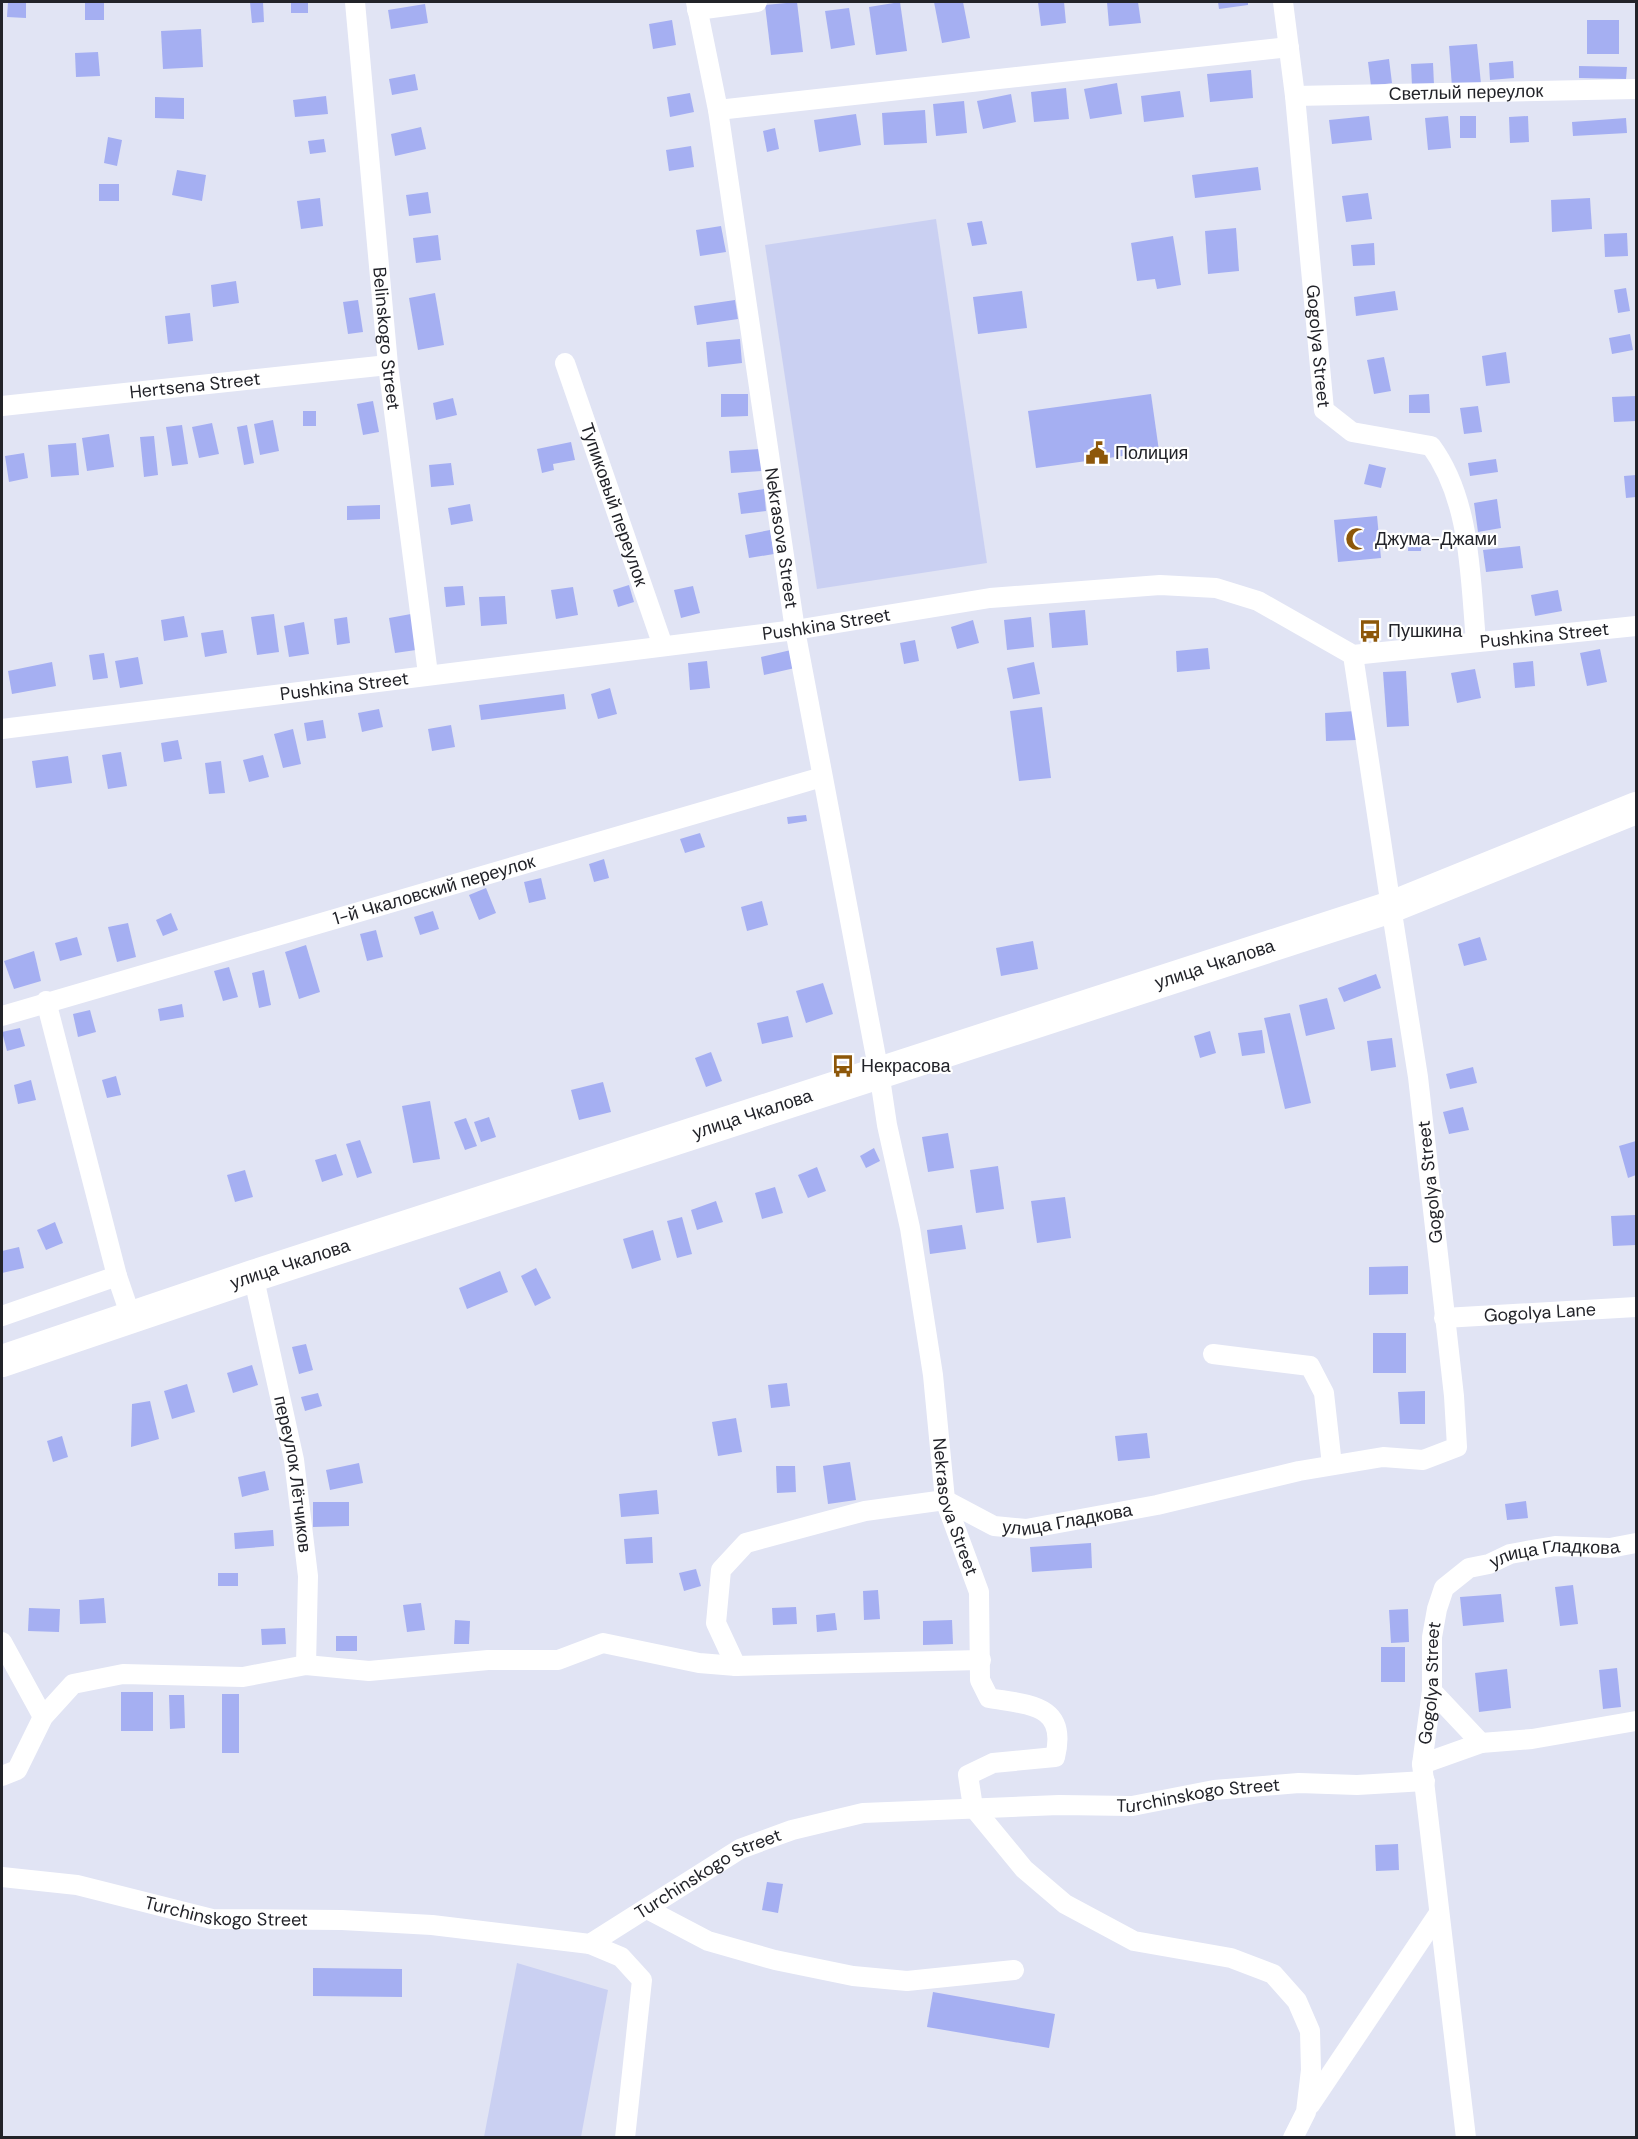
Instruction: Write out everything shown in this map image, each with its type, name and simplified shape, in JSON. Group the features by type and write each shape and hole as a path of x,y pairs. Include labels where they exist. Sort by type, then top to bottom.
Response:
{"main road":[{"name":"улица Чкалова","path":"1392,913 1636,808"},
{"name":"улица Чкалова","path":"2,1374 134,1323 254,1282 1392,913 1636,822"},
{"name":"улица Чкалова","path":"2,1361 134,1323"}],"street":[{"name":"Belinskogo Street","path":"355,2 388,365 428,674"},
{"path":"696,6 757,2"},
{"name":"Gogolya Street","path":"1283,2 1295,96 1324,410 1352,432 1431,446 1442,461 1456,493 1469,564 1476,641"},
{"name":"Nekrasova Street","path":"696,6 718,110 795,630 887,1125 910,1228 929,1353 945,1500 979,1592 980,1680 989,1698 1040,1707 1055,1721 1059,1740 1055,1757 993,1763 968,1775 972,1807"},
{"path":"718,110 1289,46"},
{"name":"Светлый переулок","path":"1295,96 1636,88"},
{"name":"Тупиковый переулок","path":"565,363 663,646"},
{"name":"Hertsena Street","path":"2,405 388,365"},
{"name":"Pushkina Street","path":"2,729 428,674 795,630 990,598 1160,585 1216,588 1258,601 1353,655 1636,626"},
{"name":"Gogolya Street","path":"1353,655 1418,1077 1457,1447"},
{"name":"1-й Чкаловский переулок","path":"2,1016 46,1001 822,777"},
{"path":"46,1001 117,1276 134,1323"},
{"path":"2,1316 117,1276"},
{"name":"переулок Лётчиков","path":"254,1282 294,1460 308,1576 306,1665"},
{"name":"Gogolya Lane","path":"1444,1318 1636,1306"},
{"path":"1213,1354 1310,1366 1324,1393 1332,1465"},
{"name":"улица Гладкова","path":"945,1500 994,1526 1026,1529 1156,1505 1332,1465 1383,1457 1423,1460 1457,1447"},
{"path":"736,1666 716,1623 721,1570 746,1543 865,1511 945,1500"},
{"name":"улица Гладкова","path":"1444,1588 1468,1568 1489,1564 1510,1554 1555,1546 1610,1548 1636,1543"},
{"name":"Gogolya Street","path":"1444,1588 1432,1637 1432,1691 1424,1772 1466,2138"},
{"path":"2,1642 43,1717"},
{"path":"2,1776 17,1770 43,1717 73,1684 123,1674 243,1677 306,1665 369,1671 488,1660 558,1660 603,1643 699,1663 736,1666 981,1660"},
{"path":"1432,1691 1481,1743 1532,1739 1636,1721"},
{"name":"Turchinskogo Street","path":"2,1877 77,1885 212,1918 342,1920 432,1925 590,1944 740,1850 792,1830 863,1813 972,1807 1132,1806 1214,1790 1299,1783 1357,1785 1424,1772 1481,1743"},
{"path":"972,1807 1024,1869 1065,1904 1134,1941 1231,1958 1273,1974 1297,2001 1310,2031 1311,2070 1306,2112"},
{"path":"646,1909 708,1941 775,1960 853,1976 907,1982 1014,1970"},
{"path":"1293,2138 1306,2112 1439,1913"},
{"path":"590,1944 621,1957 642,1980 625,2138"}],"shaded area":[{"path":"936,219 987,563 817,589 765,245"},
{"path":"517,1963 608,1990 581,2137 484,2137"}],"building":[{"path":"8,2 26,2 26,18 7,17"},
{"path":"85,2 104,2 104,20 85,20"},
{"path":"250,2 263,2 264,22 252,23"},
{"path":"291,2 308,2 308,13 291,13"},
{"path":"797,2 803,52 771,55 765,5"},
{"path":"900,2 907,51 876,55 869,7"},
{"path":"934,2 963,2 970,38 942,43"},
{"path":"1038,2 1064,2 1066,23 1041,26"},
{"path":"1107,2 1138,2 1141,23 1109,26"},
{"path":"1218,2 1248,2 1248,5 1219,9"},
{"path":"425,4 428,23 391,29 388,10"},
{"path":"849,8 855,45 831,49 825,11"},
{"path":"672,20 676,45 653,49 649,24"},
{"path":"1587,20 1619,20 1619,54 1587,54"},
{"path":"201,29 203,67 163,69 161,31"},
{"path":"1477,44 1481,84 1452,87 1449,46"},
{"path":"98,52 100,76 76,77 75,53"},
{"path":"1389,59 1392,83 1371,86 1368,62"},
{"path":"1513,61 1514,78 1490,80 1489,63"},
{"path":"1433,63 1434,85 1412,86 1411,64"},
{"path":"1579,66 1627,67 1626,79 1579,78"},
{"path":"1251,70 1253,98 1210,102 1207,74"},
{"path":"415,74 418,90 392,95 389,79"},
{"path":"1117,83 1122,114 1090,119 1084,89"},
{"path":"1066,88 1069,119 1034,122 1031,92"},
{"path":"1180,91 1184,117 1144,122 1141,96"},
{"path":"690,93 694,112 670,117 667,97"},
{"path":"1011,94 1016,122 983,129 977,101"},
{"path":"326,96 328,114 295,117 293,100"},
{"path":"155,97 184,98 184,119 155,118"},
{"path":"964,101 967,133 936,136 933,104"},
{"path":"925,110 927,143 884,145 882,113"},
{"path":"856,114 861,145 819,152 814,120"},
{"path":"1369,116 1372,140 1332,144 1329,120"},
{"path":"1448,116 1451,148 1428,150 1425,118"},
{"path":"1460,116 1476,116 1476,138 1460,138"},
{"path":"1528,116 1529,142 1510,143 1509,117"},
{"path":"1626,118 1627,133 1573,136 1572,122"},
{"path":"421,127 426,149 395,156 391,134"},
{"path":"775,128 779,149 767,152 763,131"},
{"path":"108,137 122,140 117,166 104,163"},
{"path":"324,139 326,152 310,154 308,141"},
{"path":"691,146 694,167 669,171 666,150"},
{"path":"1258,167 1261,190 1195,198 1192,175"},
{"path":"177,170 206,175 202,201 172,195"},
{"path":"99,184 119,184 119,201 99,201"},
{"path":"428,192 431,213 409,216 406,195"},
{"path":"1368,193 1372,219 1346,222 1342,196"},
{"path":"320,198 323,226 301,229 297,201"},
{"path":"1590,198 1592,229 1552,232 1551,200"},
{"path":"982,221 987,244 972,246 967,223"},
{"path":"721,226 726,252 700,256 696,230"},
{"path":"1236,228 1239,271 1208,274 1205,231"},
{"path":"1627,233 1628,256 1605,257 1604,234"},
{"path":"438,235 441,260 416,263 413,238"},
{"path":"1173,236 1181,285 1157,289 1155,279 1137,281 1131,243"},
{"path":"1374,243 1375,265 1353,266 1351,245"},
{"path":"236,281 239,303 213,307 211,285"},
{"path":"1626,288 1630,311 1618,313 1614,290"},
{"path":"1022,291 1027,328 978,334 973,297"},
{"path":"1395,291 1398,310 1356,316 1354,297"},
{"path":"435,293 444,345 418,350 409,298"},
{"path":"358,300 363,332 348,334 343,302"},
{"path":"735,300 738,319 697,325 694,306"},
{"path":"190,313 193,341 168,344 165,316"},
{"path":"1630,334 1633,350 1612,354 1609,338"},
{"path":"740,339 742,363 708,367 706,342"},
{"path":"1506,352 1510,383 1486,386 1482,356"},
{"path":"1384,357 1391,391 1374,394 1367,360"},
{"path":"721,394 748,394 748,416 721,417"},
{"path":"1151,394 1159,451 1036,468 1028,411"},
{"path":"1429,394 1430,413 1409,413 1409,395"},
{"path":"1636,396 1636,421 1614,422 1612,397"},
{"path":"453,398 457,415 436,420 433,403"},
{"path":"373,401 379,432 363,435 357,404"},
{"path":"1478,406 1482,432 1464,434 1460,408"},
{"path":"303,411 316,411 316,426 303,426"},
{"path":"273,420 279,451 260,455 254,424"},
{"path":"212,423 219,454 199,458 192,427"},
{"path":"182,425 188,464 172,466 166,427"},
{"path":"247,425 254,463 244,465 237,427"},
{"path":"109,434 114,467 87,471 82,438"},
{"path":"154,436 158,475 144,477 140,437"},
{"path":"571,442 575,460 553,464 554,470 542,473 537,449"},
{"path":"76,443 79,475 51,477 48,445"},
{"path":"760,449 762,471 731,473 729,451"},
{"path":"24,453 28,478 9,482 5,456"},
{"path":"1496,459 1498,472 1470,476 1468,463"},
{"path":"451,463 454,485 431,487 429,465"},
{"path":"1369,464 1386,468 1381,488 1364,484"},
{"path":"1636,475 1636,497 1626,498 1624,476"},
{"path":"764,489 766,511 741,514 738,493"},
{"path":"1497,499 1501,528 1478,532 1474,503"},
{"path":"470,504 473,521 451,525 448,508"},
{"path":"380,505 380,519 347,520 347,506"},
{"name":"Джума-Джами","path":"1377,516 1381,558 1338,562 1334,520"},
{"path":"770,530 774,554 749,558 745,535"},
{"path":"1409,538 1422,539 1421,551 1408,551"},
{"path":"1520,546 1523,568 1486,572 1483,550"},
{"path":"629,585 634,602 618,607 613,590"},
{"path":"463,586 465,605 446,607 444,587"},
{"path":"693,586 700,613 681,618 674,590"},
{"path":"573,587 578,615 556,619 551,590"},
{"path":"1558,590 1562,611 1535,616 1531,595"},
{"path":"505,596 507,624 481,626 479,597"},
{"path":"1085,610 1088,645 1052,648 1049,613"},
{"path":"274,614 279,652 257,655 251,617"},
{"path":"411,614 416,650 395,653 389,618"},
{"path":"184,616 188,637 164,641 161,620"},
{"path":"347,617 350,643 337,645 334,619"},
{"path":"1031,617 1034,647 1007,650 1004,620"},
{"path":"973,620 979,643 957,649 951,627"},
{"path":"304,622 309,654 289,657 284,626"},
{"path":"223,630 227,653 205,657 201,633"},
{"path":"915,640 919,661 904,664 900,643"},
{"path":"1208,648 1210,669 1177,672 1176,651"},
{"path":"1600,649 1607,682 1587,686 1580,653"},
{"path":"791,650 795,668 764,675 761,657"},
{"path":"104,653 108,678 93,680 89,655"},
{"path":"138,657 143,684 120,688 115,661"},
{"path":"707,661 710,688 690,690 688,663"},
{"path":"1533,661 1535,686 1515,688 1513,663"},
{"path":"52,662 56,686 12,694 8,671"},
{"path":"1034,662 1040,694 1013,699 1007,668"},
{"path":"1475,669 1481,698 1457,703 1451,673"},
{"path":"1406,671 1409,726 1387,727 1383,672"},
{"path":"610,688 617,714 598,719 591,694"},
{"path":"564,694 566,709 481,720 479,705"},
{"path":"1042,707 1051,778 1019,781 1010,711"},
{"path":"379,709 383,727 362,732 358,713"},
{"path":"1356,711 1357,740 1326,741 1325,713"},
{"path":"323,720 326,738 307,741 304,723"},
{"path":"451,725 455,747 432,751 428,729"},
{"path":"293,729 301,764 283,768 274,734"},
{"path":"178,740 182,759 164,762 161,743"},
{"path":"121,752 127,786 108,789 102,755"},
{"path":"263,755 269,777 249,782 243,760"},
{"path":"68,756 72,783 36,788 32,761"},
{"path":"221,761 225,793 209,794 205,763"},
{"path":"806,815 807,821 788,824 787,817"},
{"path":"700,833 705,847 685,853 680,839"},
{"path":"604,859 609,878 594,882 589,864"},
{"path":"541,878 546,899 529,903 524,882"},
{"path":"486,888 496,913 479,920 469,895"},
{"path":"762,901 768,925 747,931 741,907"},
{"path":"433,911 439,929 420,935 414,917"},
{"path":"171,913 178,930 163,936 156,920"},
{"path":"128,923 136,957 117,962 108,927"},
{"path":"376,930 383,957 367,961 360,934"},
{"path":"77,937 82,955 60,961 55,943"},
{"path":"1480,937 1487,960 1464,966 1458,944"},
{"path":"1033,941 1038,969 1001,976 996,948"},
{"path":"306,945 320,992 299,999 285,952"},
{"path":"34,951 41,981 14,989 4,961"},
{"path":"229,967 238,997 223,1001 214,971"},
{"path":"264,970 271,1005 259,1008 252,973"},
{"path":"1376,974 1381,988 1344,1002 1338,988"},
{"path":"823,983 833,1014 806,1023 796,991"},
{"path":"1327,998 1335,1029 1306,1036 1299,1005"},
{"path":"182,1004 184,1017 160,1021 158,1009"},
{"path":"90,1010 96,1032 78,1037 73,1014"},
{"path":"1290,1013 1311,1103 1285,1109 1264,1018"},
{"path":"788,1016 793,1037 762,1044 757,1023"},
{"path":"20,1028 25,1046 7,1051 2,1032"},
{"path":"1262,1030 1265,1053 1242,1056 1238,1033"},
{"path":"1210,1031 1216,1053 1200,1058 1194,1036"},
{"path":"1392,1038 1396,1067 1371,1071 1367,1041"},
{"path":"711,1052 722,1081 706,1087 695,1058"},
{"path":"1473,1067 1477,1083 1450,1089 1446,1074"},
{"path":"116,1076 121,1095 107,1098 102,1080"},
{"path":"31,1080 36,1100 18,1104 14,1085"},
{"path":"603,1082 611,1112 579,1120 571,1090"},
{"path":"430,1101 440,1159 413,1163 402,1106"},
{"path":"1463,1107 1469,1130 1449,1134 1443,1112"},
{"path":"489,1117 496,1137 481,1142 474,1122"},
{"path":"466,1118 477,1146 465,1150 454,1122"},
{"path":"948,1133 954,1168 928,1172 922,1137"},
{"path":"360,1140 372,1173 357,1178 346,1144"},
{"path":"1636,1141 1636,1175 1628,1178 1619,1146"},
{"path":"874,1148 880,1161 866,1168 860,1156"},
{"path":"336,1154 343,1175 322,1182 315,1160"},
{"path":"998,1166 1004,1209 976,1213 970,1170"},
{"path":"817,1167 826,1191 808,1198 798,1175"},
{"path":"245,1170 253,1197 235,1202 227,1175"},
{"path":"775,1187 783,1213 762,1219 755,1193"},
{"path":"1065,1197 1071,1238 1037,1243 1031,1201"},
{"path":"716,1201 723,1222 697,1230 691,1210"},
{"path":"1635,1215 1636,1245 1613,1246 1611,1216"},
{"path":"682,1217 692,1254 677,1258 667,1221"},
{"path":"55,1222 63,1243 46,1250 37,1230"},
{"path":"962,1225 966,1249 930,1254 927,1230"},
{"path":"653,1230 661,1260 632,1269 623,1239"},
{"path":"19,1247 24,1268 2,1273 2,1251"},
{"path":"1408,1266 1408,1294 1369,1295 1369,1267"},
{"path":"536,1268 551,1298 535,1306 521,1276"},
{"path":"500,1271 508,1292 467,1309 459,1288"},
{"path":"1373,1333 1406,1333 1406,1373 1373,1373"},
{"path":"306,1344 313,1370 299,1374 292,1347"},
{"path":"252,1365 258,1385 233,1393 227,1373"},
{"path":"787,1383 790,1406 771,1408 768,1385"},
{"path":"187,1384 195,1412 172,1419 164,1391"},
{"path":"1425,1391 1425,1424 1400,1424 1398,1392"},
{"path":"318,1393 322,1406 305,1411 301,1397"},
{"path":"150,1401 159,1439 131,1447 132,1404"},
{"path":"736,1418 742,1452 718,1456 712,1422"},
{"path":"1147,1433 1150,1458 1118,1461 1115,1436"},
{"path":"62,1436 68,1457 53,1462 47,1441"},
{"path":"850,1462 856,1500 828,1504 823,1466"},
{"path":"359,1463 363,1483 330,1490 326,1470"},
{"path":"776,1466 795,1466 796,1492 777,1493"},
{"path":"265,1471 269,1490 242,1497 238,1477"},
{"path":"657,1490 659,1514 621,1517 619,1494"},
{"path":"1526,1501 1528,1518 1507,1520 1505,1504"},
{"path":"313,1502 349,1502 349,1526 313,1527"},
{"path":"273,1530 274,1546 235,1549 234,1533"},
{"path":"652,1537 653,1563 626,1564 624,1539"},
{"path":"1091,1543 1092,1568 1032,1572 1030,1547"},
{"path":"696,1569 701,1586 684,1591 679,1573"},
{"path":"218,1573 238,1573 238,1586 218,1586"},
{"path":"1573,1585 1578,1624 1560,1626 1555,1587"},
{"path":"878,1590 880,1619 864,1620 863,1591"},
{"path":"1501,1594 1504,1622 1463,1626 1460,1597"},
{"path":"104,1598 106,1623 80,1624 79,1600"},
{"path":"421,1603 425,1630 407,1632 403,1605"},
{"path":"796,1607 797,1624 773,1625 772,1608"},
{"path":"29,1608 60,1609 59,1632 28,1631"},
{"path":"1408,1609 1409,1642 1391,1643 1389,1610"},
{"path":"835,1613 837,1630 817,1632 816,1615"},
{"path":"455,1620 470,1621 469,1644 454,1644"},
{"path":"952,1620 953,1644 923,1645 923,1621"},
{"path":"285,1628 286,1644 262,1645 261,1629"},
{"path":"336,1636 357,1636 357,1651 336,1651"},
{"path":"1381,1647 1405,1647 1405,1682 1381,1682"},
{"path":"1617,1668 1621,1707 1603,1709 1599,1670"},
{"path":"1507,1669 1511,1708 1479,1712 1475,1673"},
{"path":"121,1692 153,1692 153,1731 121,1731"},
{"path":"222,1694 239,1694 239,1753 222,1753"},
{"path":"169,1695 184,1695 185,1728 170,1729"},
{"path":"1398,1844 1399,1870 1376,1871 1375,1845"},
{"path":"767,1882 783,1884 778,1913 762,1910"},
{"path":"313,1968 402,1969 402,1997 313,1996"},
{"path":"933,1992 1055,2014 1049,2048 927,2027"}],"place":[{"name":"Полиция","path":"1097,453"},
{"name":"Джума-Джами","path":"1357,539"},
{"name":"Пушкина","path":"1370,631"},
{"name":"Некрасова","path":"843,1066"}]}
